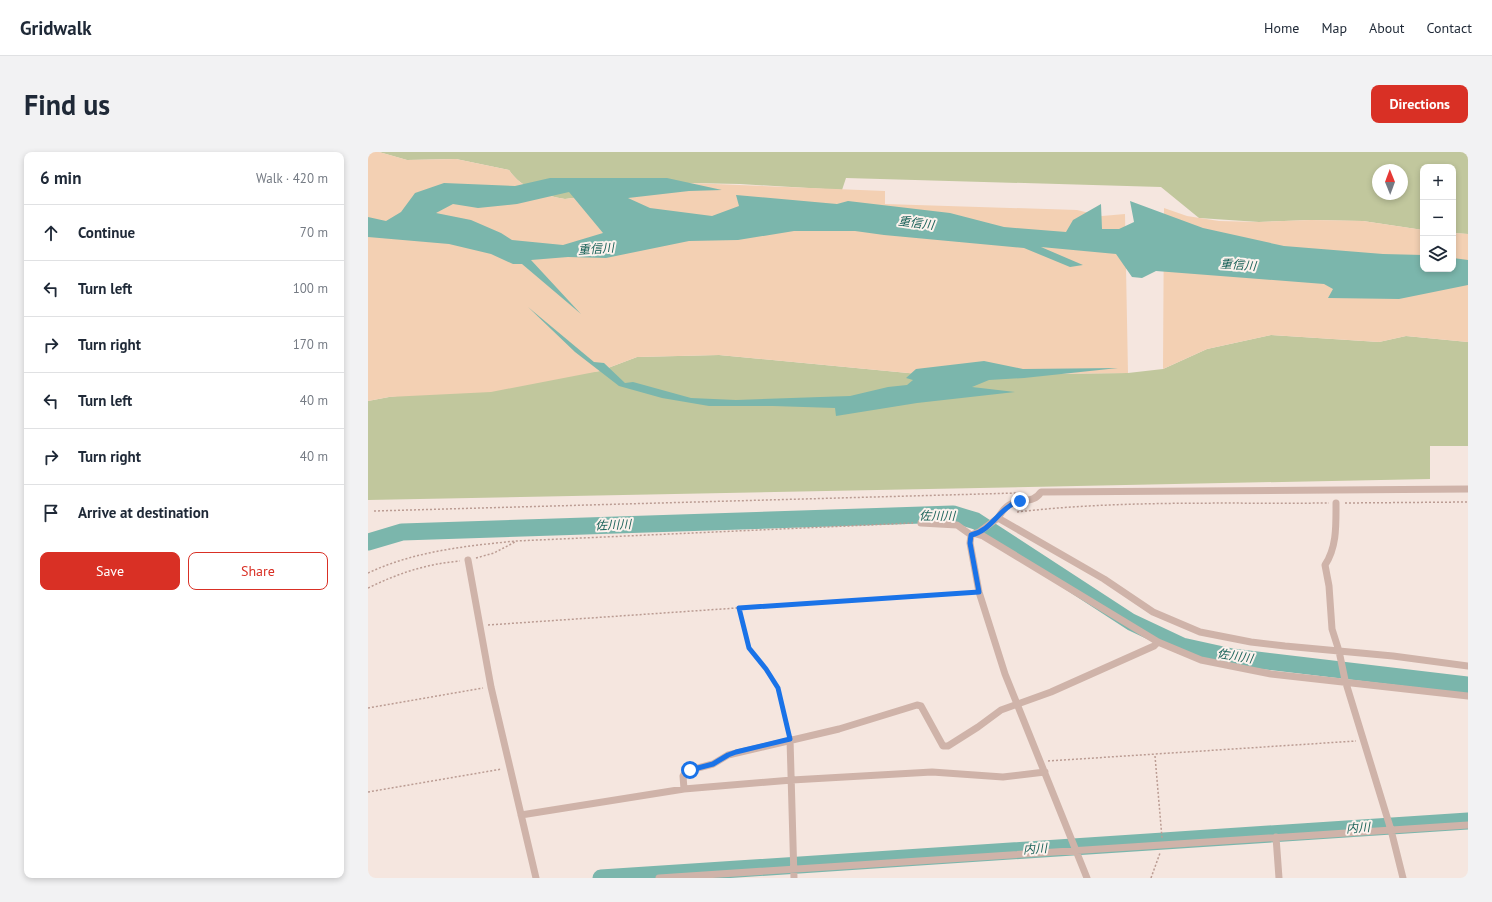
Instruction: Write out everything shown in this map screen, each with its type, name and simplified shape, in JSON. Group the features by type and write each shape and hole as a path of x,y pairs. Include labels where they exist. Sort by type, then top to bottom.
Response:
{"street":[{"path":"1087,878 1045,772 1016,705 979,592 970,543 976,533 996,520 1010,504 1038,497 1041,492 1468,489"},
{"path":"1336,503 1335,543 1332,554 1325,565 1329,586 1332,629 1340,652 1345,681 1391,830 1403,878"},
{"path":"996,520 1104,579 1153,612 1200,632 1251,642 1468,666"},
{"path":"921,523 958,525 983,536 1158,642 1201,660 1271,674 1345,681 1468,696"},
{"path":"468,560 491,687 536,878"},
{"path":"684,789 683,776 686,771 713,764 732,753 838,729 917,705 921,706 943,746 948,746 978,728 1001,710 1051,692 1091,675 1154,646 1158,642"},
{"path":"790,739 794,878"},
{"path":"521,815 684,789 792,780 932,772 1003,777 1045,772"},
{"path":"659,878 1468,825"},
{"path":"1276,838 1279,878"}],"path":[{"path":"374,511 1017,493"},
{"path":"1016,512 1053,508 1128,504 1468,502"},
{"path":"368,573 396,561 418,555 483,544 516,541 921,523"},
{"path":"368,588 392,576 424,566 468,560 494,553 516,541"},
{"path":"480,625 979,592"},
{"path":"739,608 749,648 766,669 778,688 790,739"},
{"path":"368,708 491,687"},
{"path":"1040,762 1155,756 1364,741"},
{"path":"1151,878 1162,845 1155,756"},
{"path":"368,792 510,767"}],"green space":[{"path":"379,152 1468,152 1468,234 1456,233 1456,164 1420,164 1420,230 1363,221 1311,220 1259,222 1199,218 1161,187 846,178 842,190 740,184 690,183 565,199 534,190 520,182 509,170 456,159 407,160"},
{"path":"1271,335 1379,342 1406,336 1468,342 1468,446 1430,446 1430,479 368,500 368,401 389,397 600,371 637,357 719,355 929,375 1128,373 1163,369 1207,349"}],"sand":[{"path":"368,152 379,152 407,160 456,159 509,170 520,182 534,190 565,199 690,183 885,191 885,204 1077,210 1102,216 1125,214 1128,373 929,375 719,355 637,357 600,371 491,392 389,397 368,401"},
{"path":"1164,208 1187,216 1219,221 1363,221 1420,230 1420,272 1456,272 1456,233 1468,234 1468,342 1406,336 1379,342 1271,335 1207,349 1163,369"}],"water":[{"name":"重信川","path":"550,178 667,178 722,190 689,191 628,198 650,208 712,216 739,206 736,195 837,204 848,201 950,213 1004,227 1066,232 1073,220 1101,204 1102,229 1119,229 1134,222 1130,201 1203,228 1284,246 1383,254 1420,255 1420,272 1456,272 1456,258 1468,260 1468,285 1399,299 1328,298 1333,289 1324,284 1156,271 1142,278 1132,277 1116,254 1041,247 1083,265 1070,267 1024,248 855,231 794,231 738,240 689,241 606,258 568,257 531,260 581,314 522,264 513,264 491,254 449,244 368,237 368,217 386,221 401,212 415,193 444,183 515,186","holes":["569,192 603,233 563,245 512,240 501,233 471,220 436,213 453,204 478,208 517,204"]},
{"path":"528,307 594,362 604,363 625,383 633,382 691,398 736,400 850,396 888,387 907,385 913,380 906,378 916,369 984,361 1023,369 1118,368 1024,378 989,380 972,387 1015,392 917,403 836,416 835,408 709,406 662,398 619,386 575,352"}],"waterway":[{"name":"佐川川","path":"368,542 402,532 953,514 976,521 1131,622 1182,646 1232,657 1468,685"},
{"name":"内川","path":"601,878 1468,821"}],"route":[{"path":"690,770 713,764 736,752 790,739 778,688 766,669 749,648 739,608 979,592 970,543 971,535 976,534 994,522 1010,504 1020,501"}]}
